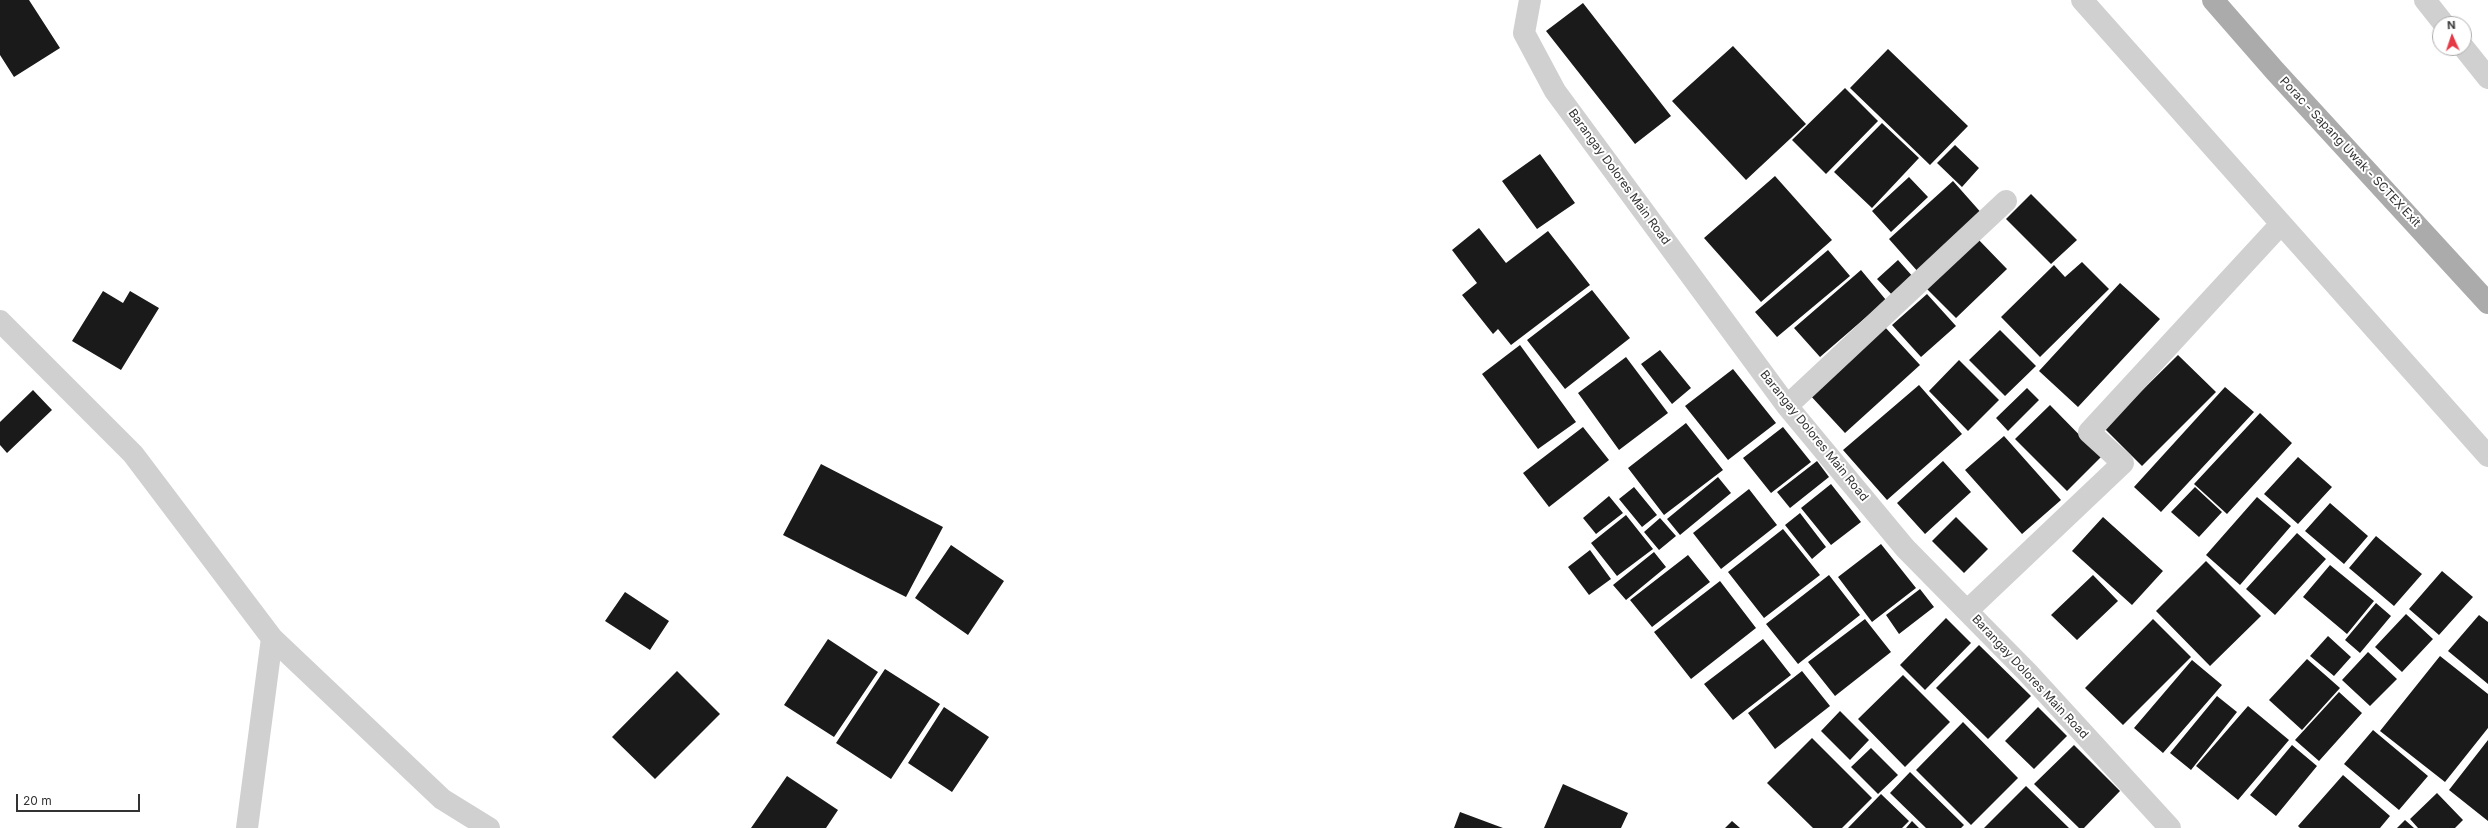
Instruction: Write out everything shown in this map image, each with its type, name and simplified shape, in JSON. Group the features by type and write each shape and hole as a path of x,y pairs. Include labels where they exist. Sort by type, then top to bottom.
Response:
{"main road":[{"name":"Porac - Sapang Uwak - SCTEX Exit","path":"2213,0 2275,71 2488,303"}],"street":[{"name":"Barangay Dolores Main Road","path":"1530,0 1524,32 1555,91 1787,406 1905,548 1968,610 2170,828"},
{"path":"2082,0 2280,225 2488,456"},
{"path":"2425,0 2438,16"},
{"path":"2470,56 2488,78"},
{"path":"1787,406 2006,202"},
{"path":"1968,610 2123,463 2089,432 2280,225"},
{"path":"0,321 133,454 272,638 442,799 489,828"},
{"path":"247,828 272,638"}],"building":[{"path":"0,0 29,0 60,48 14,77 0,55"},
{"path":"1583,3 1671,116 1635,144 1546,31"},
{"path":"1733,46 1806,124 1746,180 1672,101"},
{"path":"1888,49 1968,126 1930,165 1850,88"},
{"path":"1845,88 1878,121 1826,174 1792,140"},
{"path":"1882,123 1919,158 1872,208 1834,172"},
{"path":"1955,145 1979,168 1962,187 1937,163"},
{"path":"1540,154 1575,203 1537,229 1502,181"},
{"path":"1775,176 1832,240 1761,302 1704,238"},
{"path":"1909,177 1928,197 1891,232 1872,211"},
{"path":"1953,181 1984,216 1919,273 1889,239"},
{"path":"2031,194 2077,240 2051,264 2006,219"},
{"path":"1479,228 1506,263 1548,231 1590,285 1511,345 1498,329 1493,334 1462,295 1477,283 1452,250"},
{"path":"1975,236 2007,269 1956,318 1924,286"},
{"path":"1828,250 1850,276 1777,337 1755,312"},
{"path":"1898,260 1914,278 1894,297 1877,279"},
{"path":"2082,262 2109,289 2040,357 2001,317 2054,265 2065,277"},
{"path":"1861,270 1886,300 1820,357 1794,328"},
{"path":"2120,283 2160,319 2078,407 2039,371"},
{"path":"1592,290 1630,338 1565,389 1527,340"},
{"path":"103,291 123,303 130,291 159,308 121,370 72,341"},
{"path":"1927,294 1956,326 1921,357 1892,325"},
{"path":"1884,326 1920,365 1845,433 1809,394"},
{"path":"2000,330 2036,366 2005,396 1969,360"},
{"path":"1520,345 1576,422 1538,449 1482,374"},
{"path":"1660,350 1691,388 1672,404 1641,364"},
{"path":"2178,355 2216,392 2142,466 2104,428"},
{"path":"1626,357 1668,413 1619,450 1578,393"},
{"path":"1959,360 1999,400 1968,431 1929,391"},
{"path":"1733,369 1776,423 1728,460 1685,406"},
{"path":"1919,385 1962,434 1887,500 1843,450"},
{"path":"2225,387 2254,412 2161,512 2134,487"},
{"path":"2027,388 2039,400 2008,431 1996,418"},
{"path":"33,390 52,410 7,453 0,445 0,422"},
{"path":"2050,405 2101,457 2067,491 2015,439"},
{"path":"2260,413 2292,443 2227,514 2194,484"},
{"path":"1686,423 1723,470 1664,515 1628,468"},
{"path":"1583,427 1609,460 1549,507 1523,473"},
{"path":"1783,427 1811,462 1771,493 1743,458"},
{"path":"2004,436 2061,500 2022,534 1965,470"},
{"path":"2298,457 2332,487 2298,524 2264,494"},
{"path":"1817,461 1829,477 1790,508 1777,492"},
{"path":"1943,461 1971,492 1925,534 1897,503"},
{"path":"821,464 943,527 906,597 783,535"},
{"path":"1718,477 1731,493 1680,535 1667,519"},
{"path":"1831,484 1861,522 1831,545 1801,508"},
{"path":"1634,487 1657,515 1642,527 1619,499"},
{"path":"2195,487 2222,512 2199,537 2171,512"},
{"path":"1749,489 1777,525 1721,569 1693,533"},
{"path":"1609,496 1623,513 1596,534 1583,518"},
{"path":"2257,497 2291,526 2240,585 2206,555"},
{"path":"2330,503 2368,536 2344,564 2305,531"},
{"path":"1800,513 1826,547 1812,559 1785,525"},
{"path":"1626,515 1653,549 1617,576 1591,543"},
{"path":"1956,517 1988,549 1964,573 1932,541"},
{"path":"2103,517 2163,571 2132,605 2072,551"},
{"path":"1660,518 1676,536 1659,550 1644,532"},
{"path":"1783,529 1820,575 1764,618 1728,572"},
{"path":"2297,533 2326,559 2275,615 2246,589"},
{"path":"2376,536 2422,574 2394,606 2349,568"},
{"path":"1881,544 1916,588 1872,622 1838,577"},
{"path":"951,545 1004,581 968,635 915,598"},
{"path":"1590,550 1611,579 1589,595 1568,567"},
{"path":"1654,552 1666,567 1626,600 1613,585"},
{"path":"1688,555 1710,582 1652,627 1630,600"},
{"path":"2206,561 2261,616 2210,666 2156,611"},
{"path":"2330,565 2374,601 2347,634 2303,597"},
{"path":"2442,571 2473,597 2439,635 2409,609"},
{"path":"1829,575 1860,615 1798,664 1766,624"},
{"path":"2093,575 2118,601 2077,640 2051,615"},
{"path":"1720,581 1756,628 1691,679 1654,632"},
{"path":"1920,589 1934,607 1899,634 1886,615"},
{"path":"625,592 669,621 650,650 605,621"},
{"path":"2376,603 2391,616 2360,653 2345,640"},
{"path":"2406,614 2433,639 2402,672 2375,647"},
{"path":"2479,615 2488,622 2488,684 2448,651"},
{"path":"1946,618 1971,643 1925,690 1900,665"},
{"path":"1865,619 1891,652 1835,696 1808,662"},
{"path":"2153,619 2191,657 2123,725 2085,688"},
{"path":"2328,636 2351,657 2334,676 2310,656"},
{"path":"828,639 878,672 834,737 784,705"},
{"path":"1763,639 1791,675 1733,720 1704,684"},
{"path":"1979,645 2031,696 1988,739 1936,688"},
{"path":"2368,652 2397,679 2370,706 2342,680"},
{"path":"2440,656 2488,694 2488,728 2445,782 2380,731"},
{"path":"2307,659 2340,688 2302,730 2269,700"},
{"path":"2192,660 2222,685 2163,753 2134,728"},
{"path":"885,669 940,704 891,779 836,743"},
{"path":"677,671 720,714 655,779 612,737"},
{"path":"1802,671 1830,706 1775,749 1748,713"},
{"path":"1903,675 1950,722 1905,767 1858,719"},
{"path":"2339,692 2362,713 2319,761 2295,740"},
{"path":"2217,696 2237,712 2191,770 2170,753"},
{"path":"2248,706 2289,740 2238,800 2196,766"},
{"path":"944,707 989,737 952,792 908,763"},
{"path":"2038,707 2067,736 2034,769 2005,741"},
{"path":"1840,711 1869,740 1850,760 1821,731"},
{"path":"1963,722 2018,778 1971,825 1916,770"},
{"path":"2373,730 2428,776 2399,810 2344,764"},
{"path":"1812,738 1872,798 1842,828 1813,828 1767,783"},
{"path":"2488,740 2488,821 2449,790"},
{"path":"2074,745 2120,791 2084,828 2079,828 2034,784"},
{"path":"2292,745 2317,766 2276,816 2250,795"},
{"path":"1871,748 1898,775 1878,794 1851,767"},
{"path":"1910,772 1964,825 1961,828 1926,828 1890,793"},
{"path":"2343,775 2390,816 2380,828 2300,828 2298,826"},
{"path":"787,776 838,810 826,828 751,828"},
{"path":"1563,784 1628,813 1621,828 1544,828"},
{"path":"2026,786 2069,828 1984,828"},
{"path":"2437,793 2463,820 2455,828 2418,828 2410,819"},
{"path":"1881,794 1909,821 1902,828 1848,828"},
{"path":"1460,812 1503,828 1454,828"},
{"path":"2405,820 2414,828 2397,828"},
{"path":"1732,821 1740,828 1725,828"},
{"path":"1912,821 1919,828 1906,828"}]}
